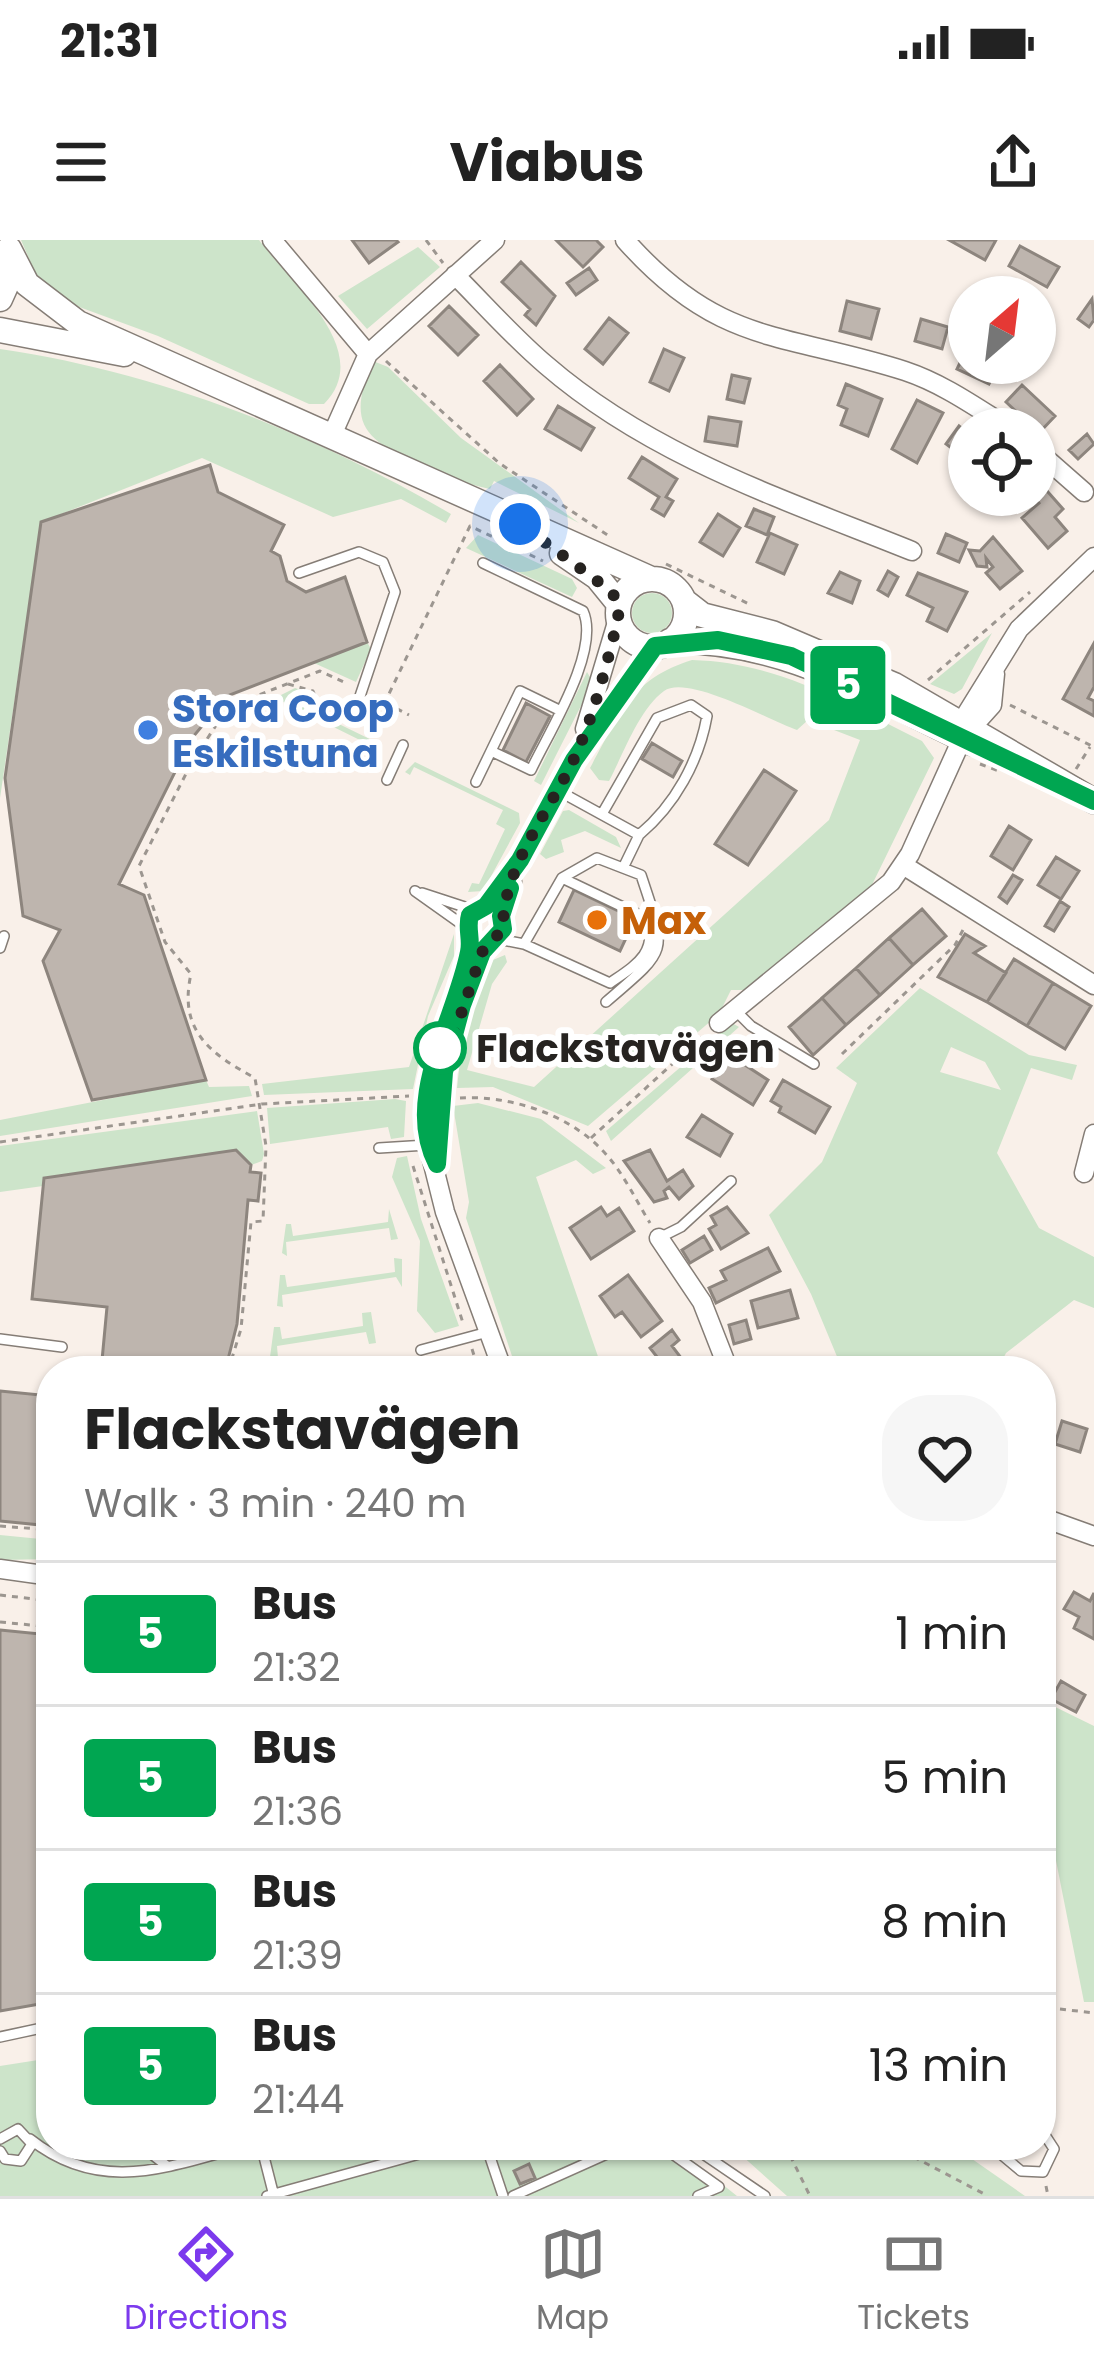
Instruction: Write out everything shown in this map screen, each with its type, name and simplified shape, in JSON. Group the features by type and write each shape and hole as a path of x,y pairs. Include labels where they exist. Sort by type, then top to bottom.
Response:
{"street":[{"path":"272,240 368,354"},
{"path":"332,435 368,354 495,240"},
{"path":"625,240 684,299 725,323 929,380 976,408"},
{"path":"0,299 9,279 7,243"},
{"path":"7,243 27,284 52,308 156,360 332,435 520,524 652,569 702,615 772,633 853,668 964,735"},
{"path":"455,275 546,366 619,418 704,466 912,551"},
{"path":"0,330 156,360"},
{"path":"1056,467 1084,492"},
{"path":"520,524 597,578 632,641 718,640 791,656 1091,799"},
{"path":"719,1024 866,908 903,865 964,735 992,705 995,674 1030,614 1094,556"},
{"path":"574,760 618,611 629,586 652,569"},
{"path":"437,1164 427,1145 427,1098 470,948 574,760 685,620 684,601"},
{"path":"903,865 1094,985"},
{"path":"486,925 444,1072 437,1164 445,1212 497,1356"},
{"path":"1084,1173 1094,1134"},
{"path":"659,1238 702,1302 723,1356"},
{"path":"1056,1522 1094,1536"},
{"path":"6,1573 36,1575"}],"lane":[{"path":"298,573 359,552 382,562 395,592 352,720"},
{"path":"483,563 583,611 588,623 587,645 531,770 491,751"},
{"path":"476,782 520,691 560,710"},
{"path":"602,814 657,718 691,705 707,716 701,749 660,817 639,835 623,866"},
{"path":"387,779 403,746"},
{"path":"553,797 602,814 639,835"},
{"path":"524,944 562,878 597,858 641,875 662,940 655,959 606,1001"},
{"path":"524,944 415,891 610,983 643,960 652,935 648,919 562,878"},
{"path":"0,948 4,936"},
{"path":"736,1011 751,1026 814,1064"},
{"path":"379,1148 427,1145"},
{"path":"659,1238 681,1226 730,1180"},
{"path":"421,1350 488,1332"},
{"path":"0,1339 62,1347"},
{"path":"0,2037 36,2029"},
{"path":"0,2139 18,2129 36,2143"},
{"path":"0,2151 5,2159 21,2161 29,2155 30,2139"},
{"path":"61,2160 79,2172 114,2177 193,2160"},
{"path":"158,2160 167,2167"},
{"path":"264,2160 271,2195 398,2160"},
{"path":"491,2160 503,2196"},
{"path":"513,2196 593,2160"},
{"path":"681,2160 719,2187 698,2196"},
{"path":"712,2160 765,2196"},
{"path":"1009,2160 1022,2171 1043,2172 1049,2160"}],"path":[{"path":"426,240 455,275"},
{"path":"368,354 389,362 499,463 615,540"},
{"path":"385,702 470,526 553,565"},
{"path":"652,569 758,608"},
{"path":"921,687 1042,581"},
{"path":"233,1356 241,1329 250,1222 263,1221 262,1104 255,1078 204,1047 186,997 191,974 180,954 164,941 140,866 192,762 228,707 320,670 410,715"},
{"path":"286,683 314,692 318,704"},
{"path":"1001,703 1092,746 1076,769"},
{"path":"964,735 1007,775"},
{"path":"842,1054 955,945 973,911"},
{"path":"450,1100 508,1101 543,1113 590,1139 719,1024"},
{"path":"0,1142 262,1104 415,1096"},
{"path":"0,1526 36,1529"},
{"path":"0,1595 36,1599"},
{"path":"0,1622 36,1626"},
{"path":"1060,2009 1094,2013"},
{"path":"792,2160 810,2196"},
{"path":"920,2160 988,2196"}],"green space":[{"path":"21,240 259,240 307,297 335,341 340,362 337,384 324,404 309,404 158,336 63,301 39,282"},
{"path":"418,247 440,267 367,329 338,296"},
{"path":"0,349 118,373 233,410 345,457 451,514 446,523 401,499 333,517 202,458 41,522 0,798"},
{"path":"373,361 388,367 461,438 579,523 494,481 490,489 471,484 383,445 365,426 361,413"},
{"path":"478,535 572,579 577,588 572,597 466,548"},
{"path":"652,593 666,599 672,613 666,627 652,633 638,627 632,613 638,599"},
{"path":"992,633 962,689 954,694 930,684"},
{"path":"367,642 371,649 356,682 314,663"},
{"path":"692,660 782,677 922,741 934,758 868,893 746,990 731,990 719,1014 588,1126 493,1087 457,1088 462,1042 488,962 505,955 507,962 492,984 467,1070 534,1087 829,820 860,740 808,720 797,730 691,689 675,687 655,699 609,781 599,780 590,768 629,702 654,678"},
{"path":"587,672 593,682 541,785 534,781"},
{"path":"295,688 310,693 304,707 382,745 380,762 376,760 380,750 275,698"},
{"path":"415,762 519,813 520,823 483,891 468,892 472,883 479,884 505,829 496,824 503,810 414,767 410,775 405,772"},
{"path":"563,811 616,837 621,848 585,831 561,840 564,852 546,859 540,854"},
{"path":"454,934 454,956 428,1016 413,1089 264,1095 262,1084 409,1067"},
{"path":"920,988 1029,1055 1077,1065 1072,1080 1031,1068 997,1153 1039,1228 1094,1257 1094,1308 1074,1300 1004,1356 837,1356 811,1294 769,1215 822,1162 857,1083 836,1068","holes":["951,1047 985,1062 1001,1090 940,1072"]},
{"path":"732,1023 739,1027 611,1141 606,1131"},
{"path":"206,1080 209,1087 249,1086 252,1096 0,1136 0,1120"},
{"path":"406,1101 404,1137 391,1139 388,1127 270,1144 267,1108"},
{"path":"478,1103 541,1119 606,1168 593,1174 576,1160 536,1177 598,1356 512,1356 466,1218 469,1202 453,1106"},
{"path":"257,1111 264,1154 262,1161 251,1165 235,1150 45,1178 43,1186 0,1192 0,1146"},
{"path":"407,1156 421,1219 459,1326 435,1333 417,1311 420,1241 392,1177 397,1158"},
{"path":"389,1209 398,1239 391,1240 389,1228 286,1242 287,1256 282,1253 286,1224 291,1224 293,1236 388,1222"},
{"path":"394,1258 402,1259 402,1287 396,1277 282,1295 283,1307 277,1306 280,1275 285,1275 287,1287 395,1272"},
{"path":"371,1312 376,1343 369,1344 366,1332 277,1346 278,1356 270,1356 274,1327 280,1327 282,1339 363,1326 362,1313"},
{"path":"0,1535 36,1539 36,1559 0,1560"},
{"path":"1056,1707 1094,1726 1094,2002 1084,2002 1056,1861"},
{"path":"36,2060 36,2160 692,2160 737,2196 0,2196 0,2066"},
{"path":"747,2160 973,2160 1025,2196 787,2196"}],"building":[{"path":"352,240 396,240 398,242 369,263"},
{"path":"556,240 596,240 603,247 583,267"},
{"path":"949,240 996,240 985,260"},
{"path":"1020,246 1059,267 1054,276 1027,276 1009,266"},
{"path":"521,262 555,296 536,325 525,315 530,309 502,282"},
{"path":"589,268 597,280 576,295 567,283"},
{"path":"1092,299 1094,320 1089,327 1078,319"},
{"path":"847,301 879,309 871,339 840,331"},
{"path":"449,306 478,335 458,355 429,326"},
{"path":"609,318 628,333 603,364 585,349"},
{"path":"921,319 948,327 942,349 915,341"},
{"path":"664,349 684,358 669,391 650,382"},
{"path":"500,365 533,399 517,415 484,381"},
{"path":"732,375 750,379 744,403 727,399"},
{"path":"846,384 882,399 868,436 841,425 847,409 838,405"},
{"path":"1022,385 1046,408 1012,408 1006,402"},
{"path":"917,400 943,413 917,463 892,449"},
{"path":"558,406 594,428 581,450 545,429"},
{"path":"709,417 741,422 737,446 705,441"},
{"path":"1087,434 1094,444 1078,459 1069,450"},
{"path":"642,457 677,479 666,497 673,501 664,516 652,509 659,497 629,478"},
{"path":"210,465 218,492 284,525 271,551 280,556 287,581 306,592 345,577 367,642 227,696 192,738 119,884 144,895 206,1080 92,1100 43,961 60,930 23,916 5,778 41,522"},
{"path":"754,509 774,517 767,535 746,526"},
{"path":"718,514 740,528 723,556 700,542"},
{"path":"1056,516 1067,531 1048,548 1022,518"},
{"path":"770,533 797,545 784,574 757,562"},
{"path":"946,534 967,543 959,562 938,553"},
{"path":"993,537 1022,571 1000,589 986,573 993,567 986,558 987,567 977,566 969,550 980,551"},
{"path":"888,571 898,577 888,596 878,590"},
{"path":"840,572 860,581 852,603 828,593"},
{"path":"918,573 967,592 947,631 927,621 933,608 907,595"},
{"path":"1094,643 1094,687 1088,698 1094,701 1094,716 1063,699"},
{"path":"526,703 550,716 526,762 503,750"},
{"path":"652,743 682,761 673,777 642,759"},
{"path":"764,770 796,791 748,865 715,844"},
{"path":"1009,826 1031,840 1013,870 991,856"},
{"path":"1056,857 1079,871 1061,899 1038,885"},
{"path":"1013,875 1022,880 1007,903 999,897"},
{"name":"Max","path":"574,890 635,919 620,951 559,922"},
{"path":"1060,901 1069,907 1054,931 1045,926"},
{"path":"922,909 946,936 913,965 889,938"},
{"path":"965,934 985,946 974,953 1006,973 987,1002 938,977"},
{"path":"889,938 913,965 880,995 856,968"},
{"path":"1014,959 1053,983 1027,1026 987,1002"},
{"path":"856,968 880,995 846,1025 822,998"},
{"path":"1053,983 1091,1006 1065,1049 1027,1026"},
{"path":"822,998 846,1025 813,1055 789,1027"},
{"path":"728,1054 768,1080 753,1105 712,1079"},
{"path":"783,1080 830,1107 815,1133 779,1112 781,1107 771,1101"},
{"path":"702,1115 732,1134 720,1156 687,1137"},
{"path":"236,1150 251,1165 250,1172 261,1173 258,1201 248,1200 237,1324 229,1356 102,1356 107,1307 32,1299 44,1178"},
{"path":"650,1150 667,1181 683,1170 693,1186 679,1199 669,1187 664,1191 667,1198 654,1202 624,1161"},
{"path":"601,1207 607,1216 619,1208 634,1231 591,1259 570,1228"},
{"path":"727,1207 748,1233 721,1249 709,1229 716,1225 711,1216"},
{"path":"704,1236 712,1250 690,1263 682,1250"},
{"path":"768,1248 780,1271 716,1303 709,1288 726,1280 721,1271"},
{"path":"628,1275 662,1321 641,1337 622,1312 615,1317 600,1296"},
{"path":"790,1290 798,1318 758,1328 751,1301"},
{"path":"746,1320 751,1339 734,1344 729,1325"},
{"path":"672,1330 679,1340 672,1346 680,1356 656,1356 650,1348"},
{"path":"0,1391 36,1395 36,1525 0,1521"},
{"path":"1062,1421 1087,1429 1080,1452 1056,1441"},
{"path":"1074,1592 1090,1601 1094,1593 1094,1639 1074,1628 1079,1617 1064,1609"},
{"path":"0,1630 36,1634 36,2005 0,2011"},
{"path":"1061,1681 1085,1695 1076,1712 1056,1702"},
{"path":"529,2164 535,2178 520,2184 514,2171"}],"bus line":[{"name":"5","path":"510,888 501,916 503,929 482,952 444,1072 437,1164 425,1132 427,1098 470,948 467,921 474,910 486,906 520,860 574,760 655,646 718,640 791,656 1094,801"}],"place":[{"name":"Stora Coop Eskilstuna","path":"148,730"},
{"name":"Max","path":"597,920"},
{"name":"Flackstavägen","path":"440,1048"}],"route":[{"path":"440,1048 453,1038 482,952 503,929 501,916 520,860 574,760 618,619 619,604 611,591 520,524"}]}
